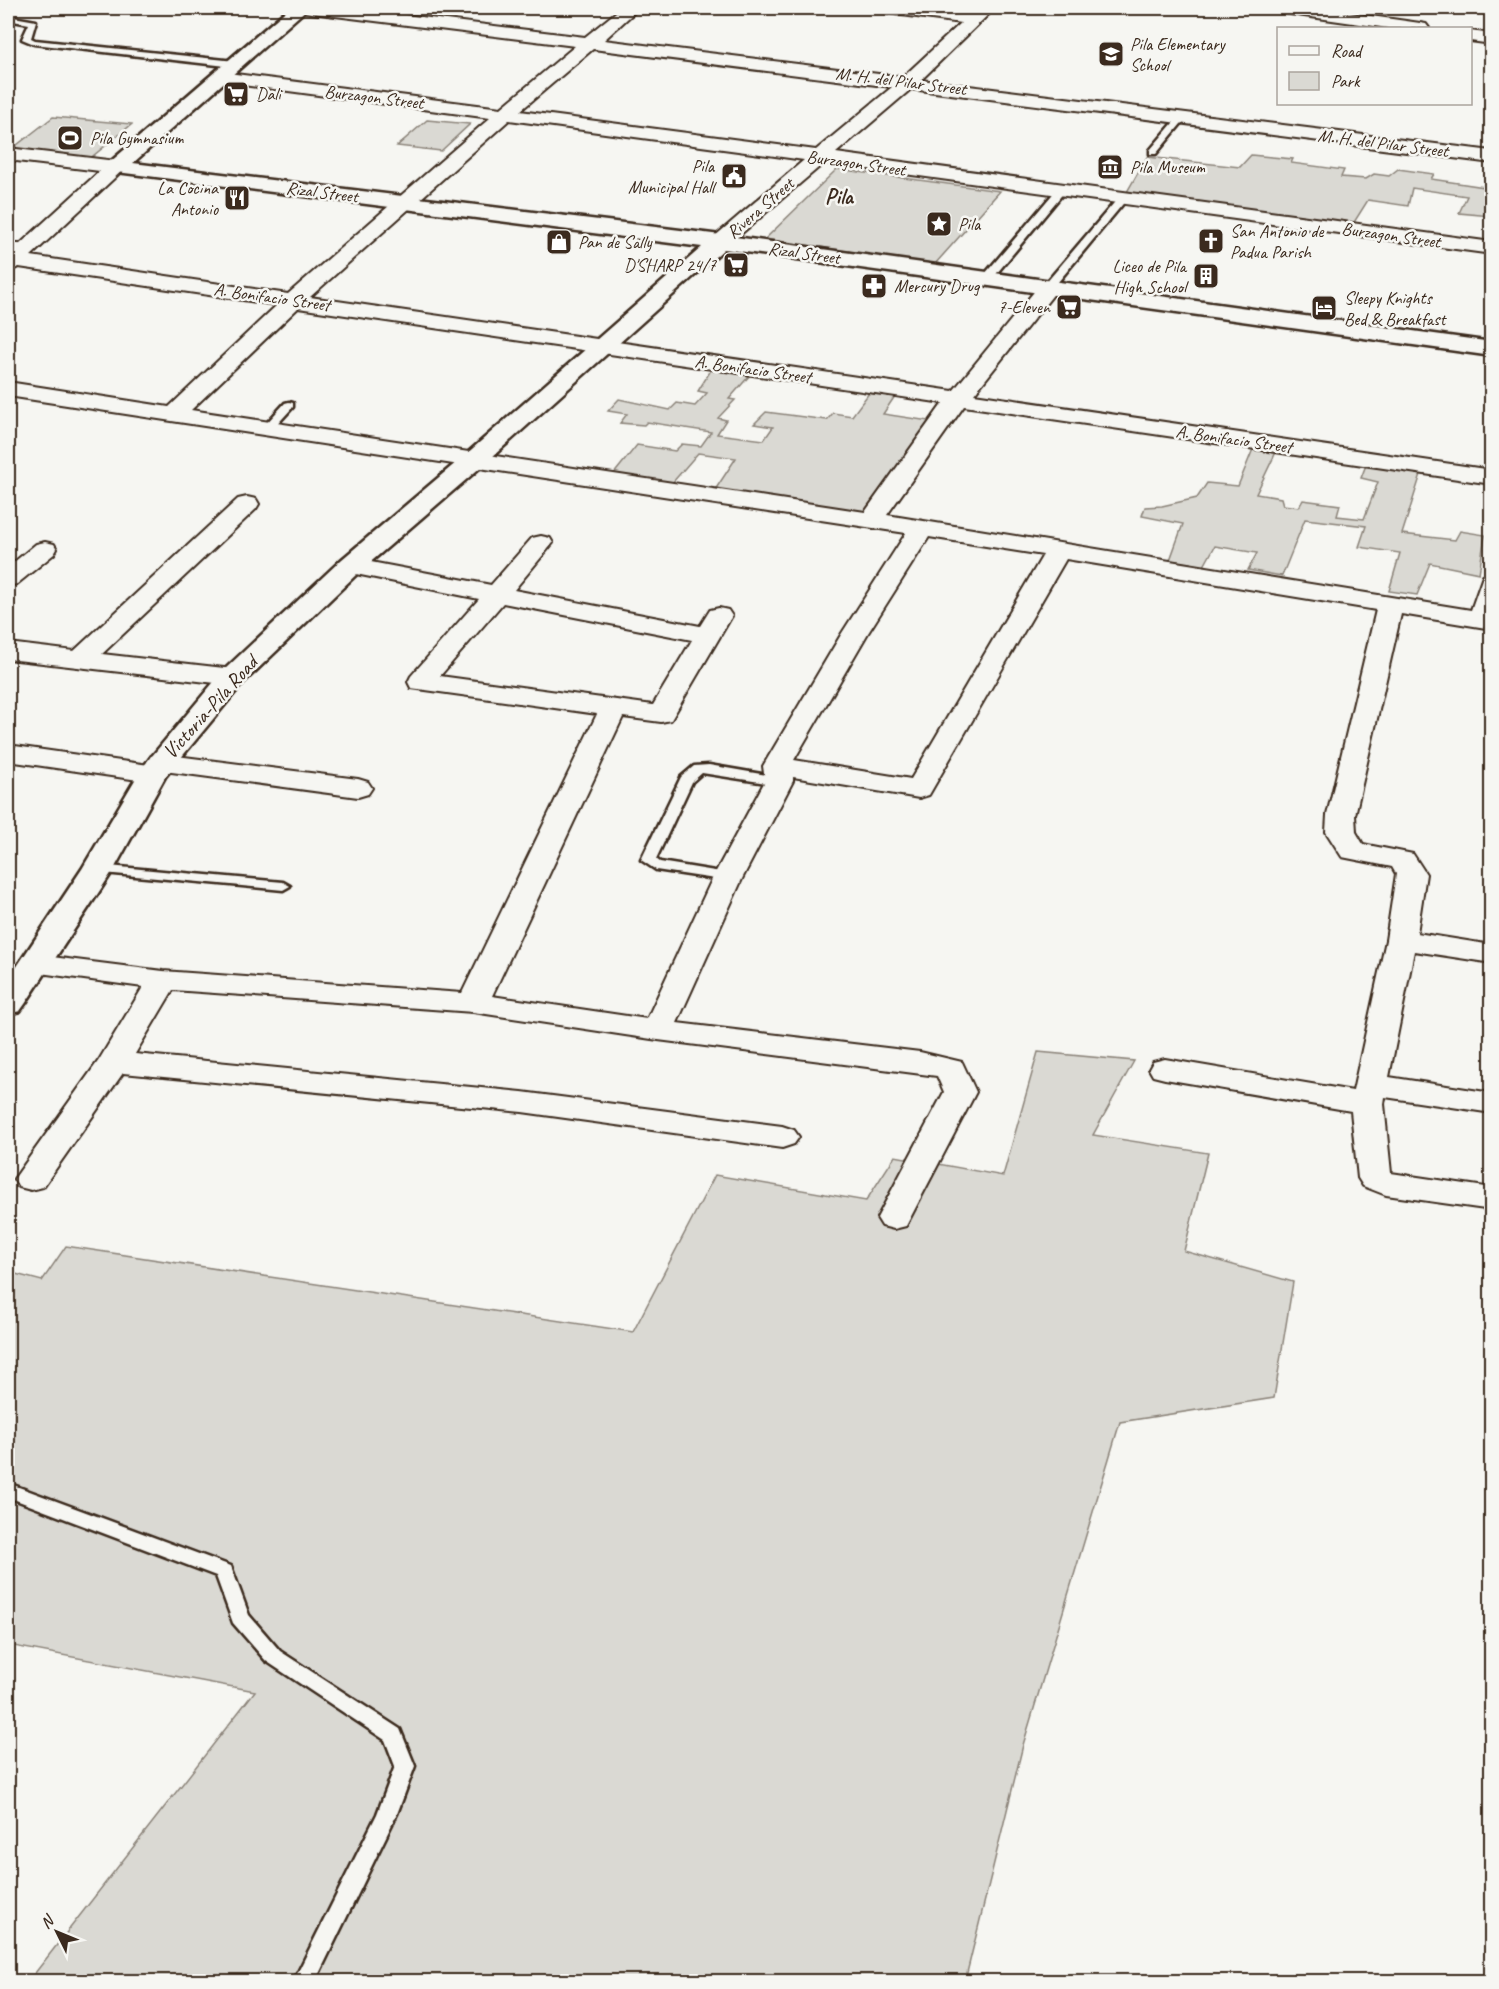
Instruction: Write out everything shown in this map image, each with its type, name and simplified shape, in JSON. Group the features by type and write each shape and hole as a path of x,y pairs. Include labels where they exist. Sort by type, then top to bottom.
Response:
{"main road":[{"path":"116,167 299,8"},
{"name":"Rizal Street","path":"116,167 988,277 1491,350"},
{"name":"Victoria-Pila Road","path":"8,1005 98,869 157,768 233,677 350,566 473,461 721,242"}],"street":[{"name":"M. H. del Pilar Street","path":"311,8 1491,157"},
{"path":"175,413 294,300 505,114 631,8"},
{"path":"887,8 980,13"},
{"path":"1283,8 1413,27"},
{"name":"Rivera Street","path":"721,242 908,82 980,13"},
{"path":"1472,36 1491,39"},
{"name":"Burzagon Street","path":"220,77 1491,248"},
{"path":"8,154 116,167"},
{"path":"15,255 116,167"},
{"name":"A. Bonifacio Street","path":"15,255 601,347 1491,477"},
{"path":"871,521 958,399 1048,285"},
{"path":"8,389 922,528 1486,621 1491,581"},
{"path":"82,658 247,504"},
{"path":"658,1030 778,773 855,633 922,528"},
{"path":"350,566 496,594 713,625 661,714 421,682 496,594 542,543"},
{"path":"8,579 45,549"},
{"path":"778,773 919,789 1058,551"},
{"path":"1390,604 1341,815 1341,832 1352,851 1403,860 1412,874 1401,940 1369,1094 1375,1178 1386,1184 1491,1199"},
{"path":"8,651 233,677"},
{"path":"473,1003 613,709"},
{"path":"8,753 358,788"},
{"path":"1401,940 1491,954"},
{"path":"36,964 163,980 473,1003 658,1030 920,1062 950,1069 960,1092 894,1218"},
{"path":"31,1179 114,1062 163,980"},
{"path":"114,1062 522,1102 782,1137"},
{"path":"1165,1069 1369,1094 1491,1103"}],"lane":[{"path":"8,18 33,23 26,39 34,42 235,64"},
{"path":"1153,152 1182,118"},
{"path":"988,277 1060,191"},
{"path":"1048,285 1122,199"},
{"path":"268,428 289,405"},
{"path":"728,877 656,866 648,860 686,780 699,770 778,773"},
{"path":"98,869 283,886"},
{"path":"8,1490 224,1571 240,1618 273,1656 393,1735 405,1766 387,1814 304,1982"}],"green space":[{"name":"Pila Gymnasium","path":"53,117 132,124 88,160 8,152"},
{"path":"427,120 470,124 441,151 397,146"},
{"path":"1251,155 1293,159 1291,163 1344,170 1341,177 1366,179 1374,174 1389,176 1398,169 1434,174 1431,179 1491,188 1491,216 1459,213 1467,196 1412,188 1408,206 1368,200 1353,224 1127,192 1147,157 1240,167"},
{"path":"837,169 1000,191 935,264 765,239"},
{"path":"711,370 750,375 729,399 735,400 718,418 726,420 717,434 764,440 773,427 754,424 766,412 827,420 833,413 852,416 869,393 895,396 883,414 936,422 866,515 715,490 736,458 698,453 672,483 613,475 637,445 675,451 682,444 701,446 711,432 647,422 644,425 620,423 627,414 608,411 619,399 670,410 677,403 695,406 707,393 698,391"},
{"path":"1253,449 1276,452 1256,494 1281,498 1283,505 1299,507 1303,500 1340,505 1337,516 1364,519 1378,482 1361,478 1366,465 1422,471 1402,534 1455,540 1460,531 1485,535 1479,573 1430,563 1417,595 1389,591 1400,553 1359,547 1366,526 1305,519 1282,576 1248,570 1257,553 1215,546 1204,566 1170,560 1183,524 1142,516 1145,507 1162,506 1197,498 1207,483 1238,486"},
{"path":"1038,1052 1134,1061 1093,1135 1208,1153 1184,1251 1293,1282 1274,1398 1120,1422 1023,1745 965,1981 28,1982 255,1691 8,1645 8,1272 42,1281 66,1246 633,1332 715,1175 866,1201 895,1156 1003,1176"}],"place":[{"name":"Pila Elementary School","path":"1111,54"},
{"name":"Dali","path":"236,94"},
{"name":"Pila Gymnasium","path":"70,138"},
{"name":"Pila Museum","path":"1110,167"},
{"name":"Pila Municipal Hall","path":"734,176"},
{"name":"La Cocina Antonio","path":"237,198"},
{"name":"Pila","path":"939,224"},
{"name":"San Antonio de Padua Parish","path":"1211,241"},
{"name":"Pan de Sally","path":"559,242"},
{"name":"D'SHARP 24/7","path":"736,265"},
{"name":"Liceo de Pila High School","path":"1206,276"},
{"name":"Mercury Drug","path":"874,286"},
{"name":"7-Eleven","path":"1069,307"},
{"name":"Sleepy Knights Bed & Breakfast","path":"1324,308"}],"district":[{"name":"Pila","path":"839,197"}]}
